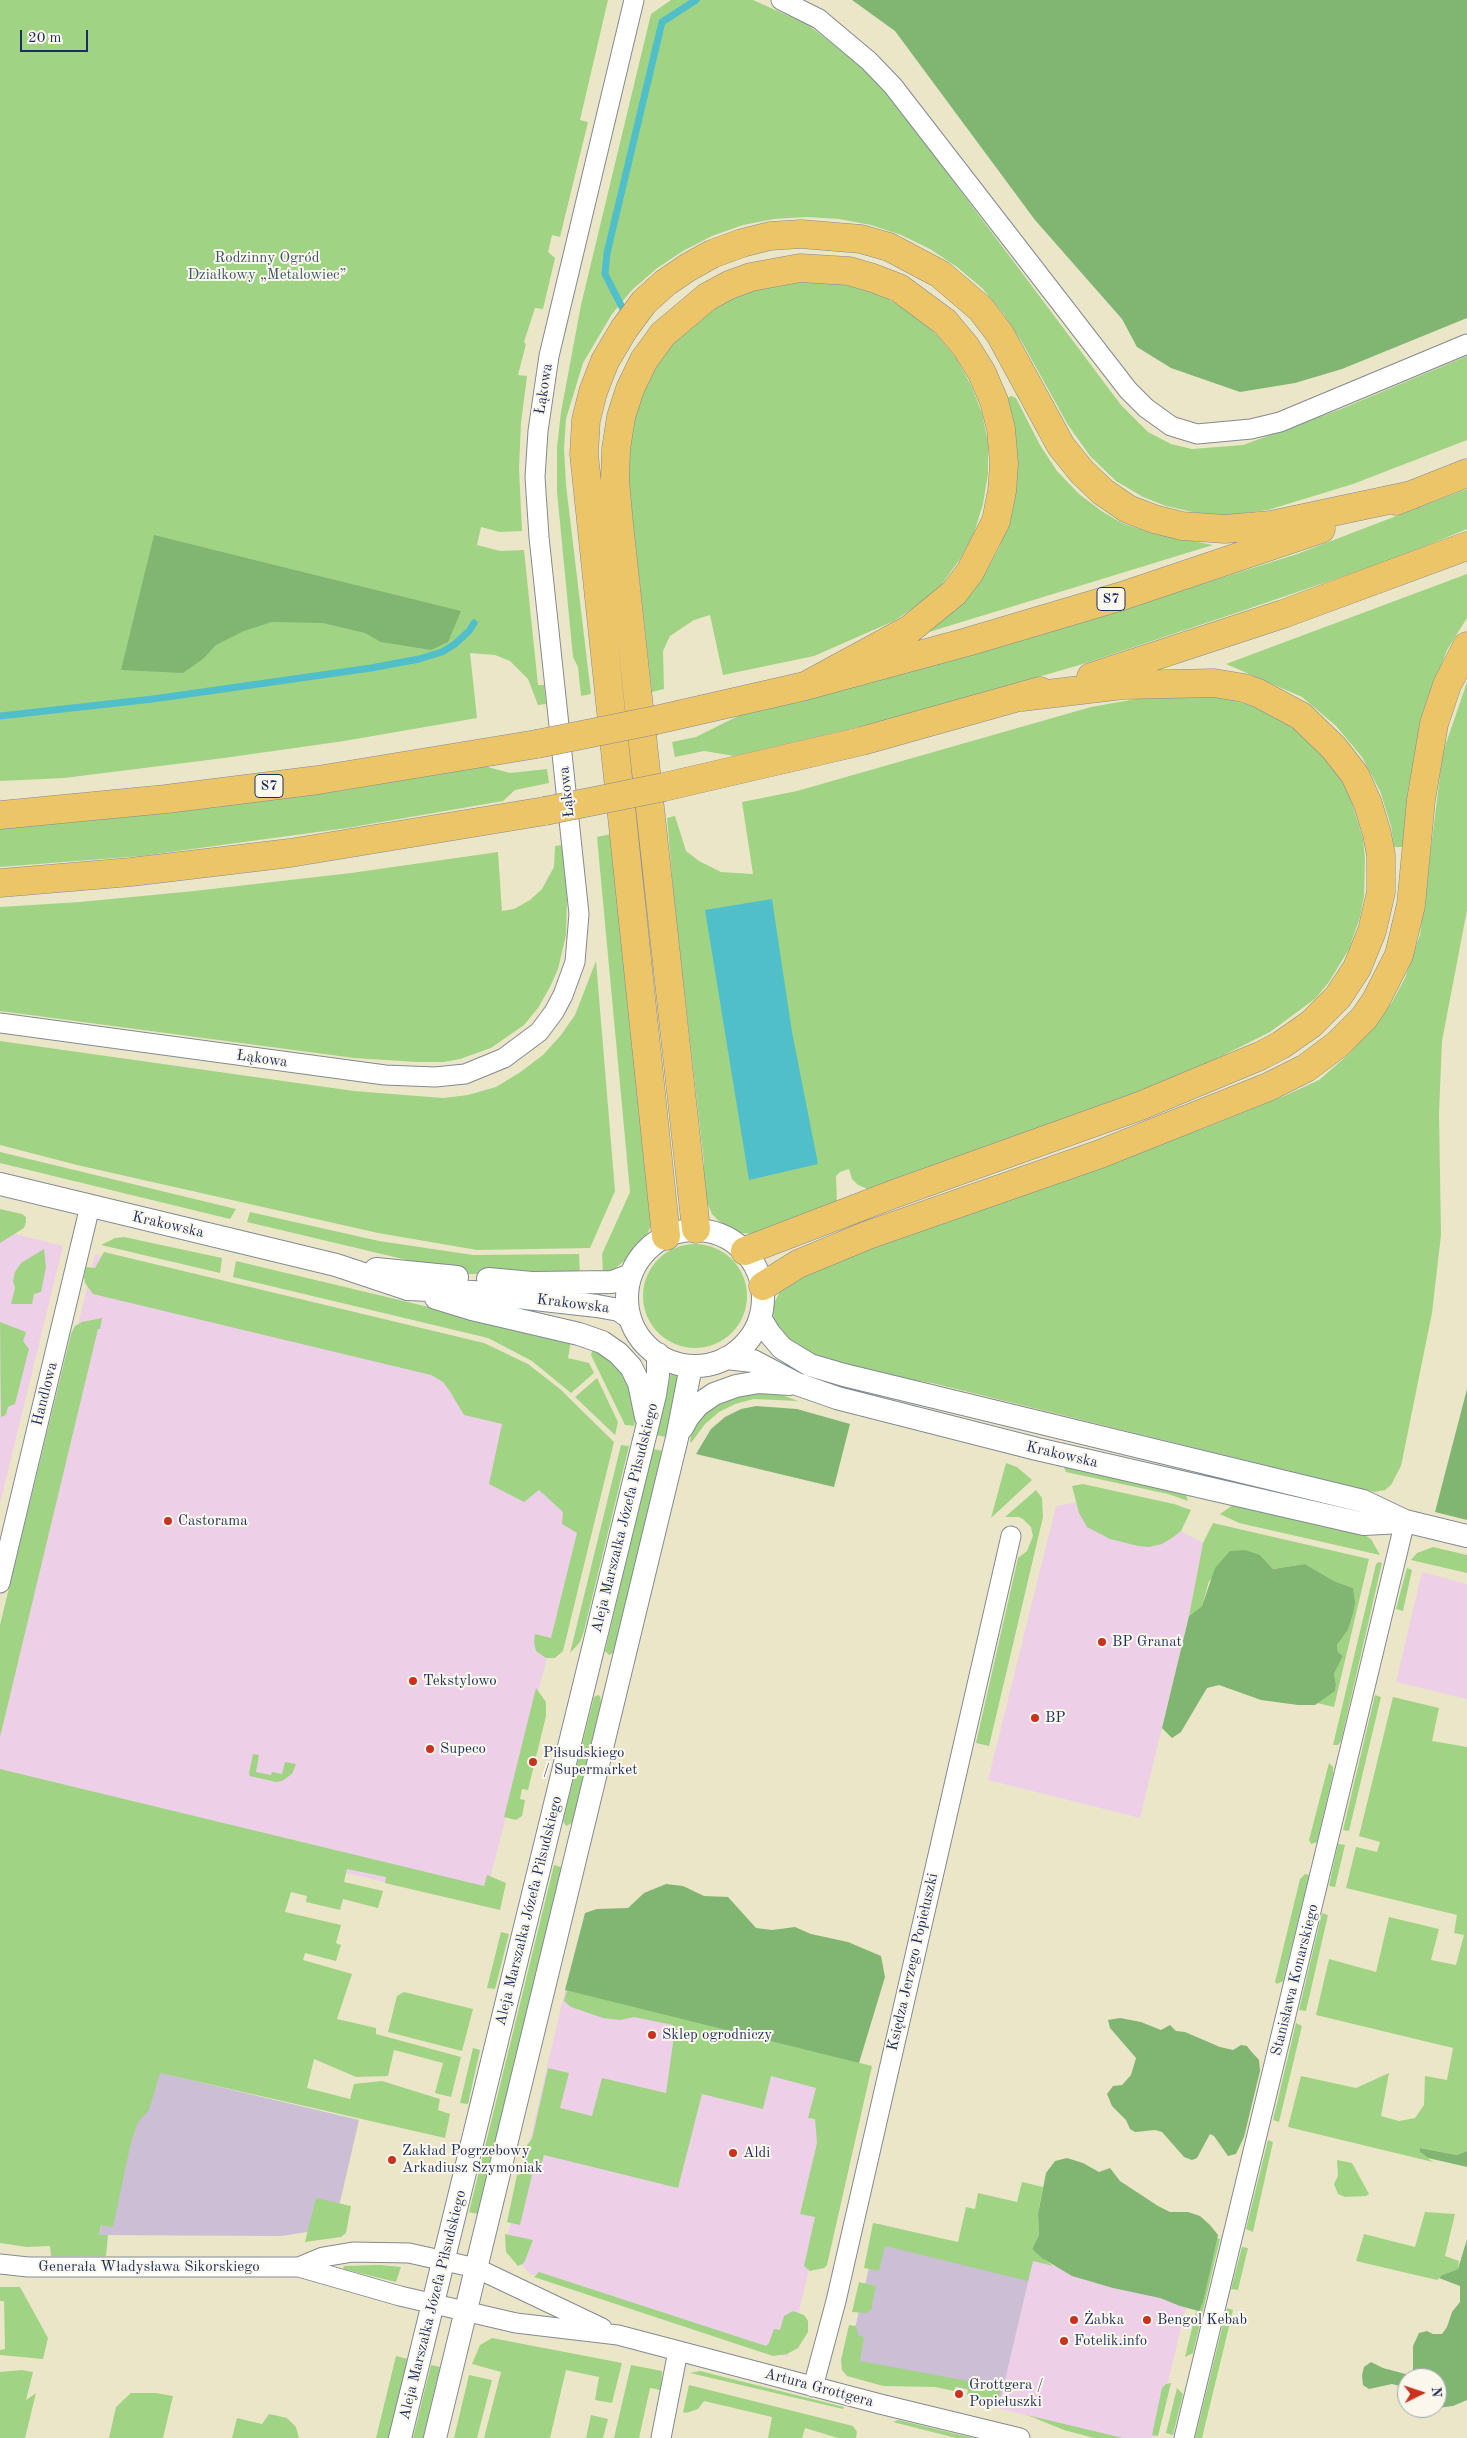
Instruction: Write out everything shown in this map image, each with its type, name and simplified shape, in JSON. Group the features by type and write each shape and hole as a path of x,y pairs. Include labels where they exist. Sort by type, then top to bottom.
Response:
{"highway":[{"path":"666,1236 584,454 586,420 593,392 605,361 624,328 644,302 665,282 687,268 712,254 742,243 770,236 801,234 860,239 889,247 940,274 981,309 1000,334 1061,446 1103,492 1128,509 1154,519 1182,526 1225,529 1271,525 1412,495"},
{"path":"696,1229 619,524 615,481 616,449 621,417 630,389 644,360 663,334 707,296 729,285 751,277 800,268 849,271 874,278 899,288 945,322 966,347 982,373 994,401 1001,429 1004,464 1002,491 996,521 970,572 954,593 910,629 805,686"},
{"name":"S7","path":"0,815 166,799 318,780 536,744 656,720 805,686 967,642 1122,596 1276,545 1467,473"},
{"path":"0,883 131,872 290,853 545,811 664,787 862,740 1022,696 1202,642 1336,596 1467,546"},
{"path":"763,1286 798,1264 859,1239 1115,1148 1268,1087 1306,1068 1338,1044 1364,1018 1375,1002 1399,955 1411,905 1420,800 1434,724 1447,685 1467,646"},
{"path":"745,1251 894,1194 1140,1106 1260,1056 1282,1045 1311,1024 1338,998 1357,968 1372,932 1381,892 1381,855 1377,834 1368,804 1354,775 1334,748 1301,716 1258,693 1244,688 1214,683 1123,685 1022,696"}],"street":[{"name":"Łąkowa","path":"0,1023 376,1074 436,1077 465,1074 504,1058 528,1041 554,1012 563,995 575,962 579,914 539,537 535,477 538,431 549,356 634,0"},
{"path":"781,0 819,18 869,60 893,86 1128,390 1146,408 1171,426 1197,434 1251,429 1280,422 1467,344"},
{"name":"Krakowska","path":"0,1184 336,1264 408,1288 473,1292 597,1306 619,1310 630,1318"},
{"name":"Handlowa","path":"0,1583 90,1206"},
{"path":"696,1229 714,1232 731,1239 745,1251 759,1273 763,1286 764,1302 760,1318 748,1342 726,1358 709,1364 691,1366 679,1364 658,1354 646,1344 630,1318 628,1289 631,1275 639,1259 651,1246 666,1236 680,1231 696,1229"},
{"name":"Krakowska","path":"336,1264 532,1283 612,1282 631,1275"},
{"path":"408,1288 472,1309 578,1334 602,1342 618,1353 631,1366 640,1383 648,1422"},
{"name":"Krakowska","path":"760,1318 782,1348 810,1364 854,1378 1168,1452 1363,1501 1405,1521 1467,1536"},
{"name":"Aleja Marszałka Józefa Piłsudskiego","path":"400,2438 648,1422 658,1375 658,1354"},
{"name":"Krakowska","path":"726,1358 752,1361 797,1384 882,1411 1037,1449 1364,1524 1405,1521"},
{"name":"Aleja Marszałka Józefa Piłsudskiego","path":"435,2438 677,1438 691,1366"},
{"path":"677,1438 688,1417 698,1405 714,1394 736,1386 759,1382 797,1384"},
{"path":"1168,1452 1183,1470 1190,1484"},
{"name":"Stanisława Konarskiego","path":"1184,2438 1405,1521"},
{"name":"Księdza Jerzego Popiełuszki","path":"813,2387 836,2302 1011,1536"},
{"name":"Generała Władysława Sikorskiego","path":"298,2267 323,2257 353,2252 409,2253 444,2260"},
{"name":"Artura Grottgera","path":"444,2260 476,2268 618,2335"},
{"name":"Generała Władysława Sikorskiego","path":"0,2264 36,2267 298,2267 433,2303"},
{"name":"Artura Grottgera","path":"433,2303 465,2312 554,2329 618,2335 813,2387 1020,2438"},
{"path":"661,2438 678,2351"}],"shaded area":[{"path":"0,1230 63,1246 0,1504"},
{"path":"95,1254 466,1354 603,1440 483,1906 197,1837 0,1786 0,1652"},
{"name":"BP Granat","path":"1077,1502 1181,1531 1203,1543 1189,1616 1140,1818 988,1780 1056,1506"},
{"path":"1422,1572 1467,1584 1467,1699 1396,1682"},
{"path":"565,1990 859,2063 788,2357 530,2274 505,2247"},
{"path":"140,2068 359,2120 334,2228 281,2236 99,2235"},
{"path":"879,2224 1033,2261 1001,2397 847,2363"},
{"path":"1033,2261 1188,2298 1155,2438 1119,2438 997,2408"}],"green space":[{"name":"Rodzinny Ogród Działkowy „Metalowiec”","path":"0,0 608,0 580,120 588,122 560,237 552,235 548,252 555,258 543,309 535,308 524,342 526,344 518,375 527,376 521,423 519,468 522,531 500,532 481,527 477,545 500,551 524,550 538,685 544,685 546,704 538,705 528,679 510,661 495,655 470,653 477,718 344,741 224,758 64,778 0,781"},
{"path":"671,0 753,0 807,24 857,63 885,90 1121,405 1148,432 1171,444 1192,449 1243,445 1341,409 1467,356 1467,440 1353,484 1268,510 1220,516 1166,506 1143,497 1116,481 1090,456 1068,425 1023,344 1003,313 982,288 957,267 930,249 901,235 871,225 839,219 807,217 774,219 743,225 712,236 683,251 656,269 632,290 612,314 583,363 566,419 564,448 566,485 591,694 581,696 578,667 573,657 557,492 557,447 561,412 581,305 651,14"},
{"path":"852,0 1467,0 1467,318 1342,369 1295,383 1240,392 1171,368 1137,347 1122,319 1035,220 895,31"},
{"path":"800,280 830,282 860,288 888,299 914,315 937,335 956,358 971,385 982,413 988,443 988,474 983,504 974,533 960,559 942,584 919,604 894,621 814,656 723,675 710,615 694,620 670,636 663,651 664,689 652,692 629,488 629,449 638,398 668,346 714,306 741,293"},
{"path":"1011,396 1016,398 1040,445 1057,471 1079,494 1103,512 1122,523 1151,533 1213,545 929,632 967,598 985,574 999,548 1009,520 1006,401"},
{"path":"1467,489 1467,529 1394,559 1239,612 1083,664 897,718 734,756 704,751 675,757 672,742 696,737 746,712 907,673 1104,615 1297,554"},
{"path":"154,535 461,611 448,642 431,650 381,642 365,633 323,623 272,622 244,631 216,645 203,659 183,673 121,670"},
{"path":"1467,574 1467,618 1447,650 1431,692 1408,789 1403,847 1394,847 1391,826 1380,791 1362,757 1336,726 1302,697 1226,664"},
{"path":"1467,682 1467,910 1442,1041 1439,1113 1441,1235 1432,1313 1401,1466 1391,1485 1385,1490 1374,1492 932,1383 851,1370 790,1346 775,1326 773,1313 774,1303 784,1284 891,1238 1202,1129 1284,1096 1319,1080 1349,1054 1377,1023 1392,1002 1405,978 1420,935 1443,752"},
{"path":"1199,694 1225,698 1259,708 1297,730 1316,746 1344,783 1352,803 1363,839 1365,858 1364,897 1360,917 1349,949 1329,982 1316,998 1270,1032 1214,1060 1124,1098 872,1191 858,1185 852,1179 849,1169 840,1172 836,1176 837,1204 760,1234 739,1233 719,1221 712,1214 702,1191 704,1163 674,900 667,818 675,816 686,851 699,861 721,872 753,874 742,802 797,791 1091,707 1147,697"},
{"path":"484,766 510,773 547,769 549,783 515,790 503,801 347,828 141,856 0,867 0,828 340,791"},
{"path":"611,834 652,1224 645,1238 627,1259 614,1269 603,1273 602,1254 630,1192 597,837"},
{"path":"563,845 567,899 566,935 558,969 550,987 538,1008 524,1025 491,1048 460,1059 444,1062 417,1062 354,1058 0,1011 0,907 80,902 194,891 351,873 498,852 502,911 514,909 530,900 542,889 554,867 555,846"},
{"path":"596,961 615,1191 590,1248 477,1250 378,1233 77,1165 0,1145 0,1041 354,1091 443,1098 468,1095 496,1087 543,1055 561,1035 575,1015"},
{"path":"0,1152 236,1209 230,1219 0,1163"},
{"path":"0,1209 22,1214 26,1217 26,1222 24,1228 0,1243"},
{"path":"250,1212 379,1241 473,1255 579,1254 580,1274 466,1274 247,1222"},
{"path":"124,1237 222,1258 220,1273 101,1245 115,1238"},
{"path":"695,1244 715,1248 724,1252 732,1259 739,1267 743,1276 747,1296 743,1316 739,1325 732,1333 724,1340 715,1344 695,1348 675,1344 666,1340 658,1333 651,1325 647,1316 643,1296 647,1276 651,1267 658,1259 666,1252 675,1248"},
{"path":"44,1249 46,1267 41,1292 34,1294 32,1304 11,1304 15,1288 13,1281 15,1272 21,1263"},
{"path":"104,1252 484,1343 528,1364 560,1389 614,1442 563,1651 555,1658 546,1658 536,1651 534,1642 535,1634 551,1638 577,1533 562,1524 563,1512 539,1490 524,1502 489,1484 502,1424 464,1415 443,1382 431,1375 93,1294 85,1283 86,1267 95,1268"},
{"path":"236,1261 571,1341 568,1358 589,1363 594,1373 571,1393 532,1361 488,1338 233,1277"},
{"path":"102,1318 0,1737 0,1625 71,1334 75,1326 82,1322"},
{"path":"0,1322 26,1332 23,1341 29,1349 15,1404 8,1407 6,1415 1,1417"},
{"path":"593,1347 604,1353 626,1375 636,1416 634,1426 625,1425 591,1355"},
{"path":"676,1370 680,1371 666,1437 656,1435 671,1373"},
{"path":"597,1378 618,1422 615,1435 575,1397"},
{"path":"1467,1389 1467,1520 1435,1512"},
{"path":"774,1392 798,1401 754,1399 735,1404 719,1412 705,1424 691,1443 692,1432 703,1414 735,1394"},
{"path":"756,1406 797,1409 850,1424 834,1487 696,1454 711,1429 725,1417 741,1409"},
{"path":"621,1445 629,1446 584,1631 580,1642 570,1653"},
{"path":"653,1449 663,1451 613,1653 609,1655 605,1651"},
{"path":"1006,1463 1017,1467 1032,1480 991,1518"},
{"path":"1063,1465 1185,1493 1188,1501 1168,1494 1066,1472"},
{"path":"1083,1484 1174,1504 1191,1510 1181,1531 1172,1538 1162,1544 1149,1547 1138,1546 1110,1539 1087,1527 1079,1513 1072,1486"},
{"path":"1036,1490 1042,1498 1043,1517 989,1746 976,1743 1018,1558 1027,1551 1033,1536 1031,1527 1023,1519 1019,1517 1005,1517"},
{"path":"1233,1505 1360,1532 1371,1539 1380,1555 1239,1523 1220,1514"},
{"path":"1213,1523 1369,1559 1334,1707 1317,1703 1335,1690 1334,1674 1343,1656 1338,1652 1337,1645 1348,1630 1353,1614 1353,1588 1334,1581 1305,1564 1273,1569 1260,1555 1209,1581 1202,1606 1189,1616 1203,1543"},
{"path":"1433,1547 1467,1555 1467,1573 1411,1560 1417,1553"},
{"path":"1245,1550 1260,1555 1273,1569 1305,1564 1334,1581 1353,1588 1355,1603 1353,1614 1348,1630 1337,1645 1338,1652 1343,1656 1334,1674 1335,1691 1315,1705 1298,1705 1261,1700 1219,1685 1207,1688 1181,1732 1172,1738 1162,1728 1189,1616 1202,1606 1215,1568 1230,1551"},
{"path":"1382,1563 1341,1741 1338,1745 1333,1745 1376,1564"},
{"path":"1407,1568 1412,1570 1403,1611 1396,1609"},
{"path":"536,1688 546,1702 546,1716 528,1790 522,1789 520,1799 525,1800 522,1816 516,1820 504,1817"},
{"path":"598,1695 601,1702 572,1823 566,1826 563,1821 594,1697"},
{"path":"1375,1695 1381,1697 1349,1831 1343,1830"},
{"path":"1393,1697 1439,1708 1432,1741 1467,1747 1467,2151 1457,2155 1420,2148 1420,2152 1433,2162 1288,2127 1301,2076 1356,2088 1389,2073 1381,2116 1399,2121 1415,2118 1424,2105 1425,2076 1447,2080 1453,2048 1316,2015 1329,1959 1376,1972 1389,1917 1439,1929 1431,1960 1456,1965 1464,1935 1454,1933 1457,1915 1346,1888 1356,1847 1377,1852 1380,1842 1359,1836"},
{"path":"253,1754 259,1755 256,1772 271,1775 272,1772 282,1774 285,1762 296,1764 292,1774 282,1781 276,1782 250,1776"},
{"path":"1329,1763 1333,1767 1333,1774 1317,1842 1311,1844 1309,1840"},
{"path":"0,1769 484,1886 487,1875 506,1883 500,1910 385,1883 386,1877 347,1869 344,1882 383,1891 378,1908 343,1899 340,1910 306,1902 307,1896 291,1892 285,1912 341,1925 336,1943 341,1945 336,1961 305,1953 303,1960 352,1974 337,2019 376,2028 376,2034 461,2057 451,2097 435,2093 443,2063 394,2050 388,2076 356,2077 314,2059 307,2088 350,2099 354,2084 382,2081 440,2099 438,2110 450,2114 445,2138 160,2073 149,2110 138,2122 131,2142 113,2227 101,2225 99,2235 108,2235 106,2256 51,2256 50,2246 27,2247 0,2243"},
{"path":"1338,1844 1345,1845 1335,1887 1329,1886"},
{"path":"554,1865 561,1867 559,1879 478,2214 469,2212"},
{"path":"1305,1874 1309,1875 1308,1880 1283,1981 1277,1984 1275,1982 1300,1879"},
{"path":"666,1884 683,1886 704,1896 728,1897 756,1928 772,1930 795,1927 811,1934 848,1942 881,1956 885,1977 859,2063 565,1990 585,1913 597,1909 628,1908 644,1893"},
{"path":"1322,1913 1328,1915 1306,2011 1299,2010"},
{"path":"501,1932 509,1934 495,1989 487,1988"},
{"path":"567,1990 872,2066 827,2265 824,2268 810,2271 804,2266 815,2217 800,2214 817,2143 815,2119 808,2118 816,2088 771,2076 763,2109 702,2094 678,2188 544,2155 541,2166 529,2164 524,2156 527,2145 532,2139 548,2068 569,2073 560,2108 592,2116 602,2078 666,2093 673,2043 673,2025 634,2017 620,2020 603,2018 571,2007 564,2001"},
{"path":"404,1992 473,2009 462,2051 388,2032 397,1996"},
{"path":"1120,2018 1141,2022 1161,2030 1170,2025 1176,2031 1185,2032 1220,2047 1233,2050 1241,2045 1247,2046 1259,2060 1260,2071 1244,2137 1236,2154 1228,2156 1214,2136 1210,2134 1197,2158 1192,2160 1184,2157 1162,2132 1155,2130 1135,2132 1130,2129 1126,2120 1112,2106 1107,2094 1113,2086 1122,2085 1131,2075 1136,2058 1110,2028 1108,2020"},
{"path":"1296,2023 1302,2026 1279,2122 1273,2120"},
{"path":"473,2048 480,2050 468,2104 460,2103"},
{"path":"1268,2140 1273,2142 1253,2232 1246,2229"},
{"path":"1420,2148 1457,2155 1467,2151 1467,2167 1428,2158 1420,2152"},
{"path":"1067,2158 1083,2163 1099,2172 1110,2168 1120,2181 1158,2206 1170,2212 1188,2212 1200,2216 1210,2225 1218,2235 1203,2302 1199,2311 1160,2298 1113,2288 1072,2276 1042,2258 1032,2249 1039,2235 1038,2214 1046,2173 1055,2161"},
{"path":"1337,2160 1352,2163 1369,2194 1366,2196 1345,2197 1338,2194 1334,2184 1338,2176"},
{"path":"525,2173 532,2175 520,2225 507,2222 517,2175"},
{"path":"1022,2182 1043,2187 1038,2214 1039,2235 1032,2249 1053,2266 1033,2261 1028,2281 885,2246 879,2271 864,2268 873,2223 958,2242 966,2207 975,2209 978,2193 1017,2202"},
{"path":"316,2198 351,2206 346,2233 341,2237 305,2242"},
{"path":"1425,2212 1455,2214 1445,2256 1459,2261 1458,2269 1442,2275 1437,2280 1356,2261 1364,2234 1415,2247"},
{"path":"505,2234 533,2240 524,2263 518,2266 506,2252"},
{"path":"1214,2237 1220,2239 1193,2353 1185,2357"},
{"path":"1467,2239 1467,2400 1447,2407 1447,2368 1413,2368 1413,2346 1419,2333 1427,2331 1433,2334 1442,2334 1447,2327 1452,2312 1460,2302 1460,2286 1439,2278 1458,2269"},
{"path":"1242,2247 1248,2248 1238,2290 1231,2289"},
{"path":"380,2265 401,2267 396,2282 343,2269 344,2266"},
{"path":"539,2272 766,2346 774,2329 780,2330 784,2316 793,2311 804,2315 808,2321 808,2332 798,2348 787,2354 773,2356 534,2277"},
{"path":"859,2282 876,2286 871,2310 866,2313 852,2312"},
{"path":"0,2287 20,2287 48,2338 43,2359 0,2355 0,2350 5,2349 4,2301 0,2301"},
{"path":"1227,2308 1233,2310 1202,2438 1195,2438"},
{"path":"849,2325 856,2326 858,2335 864,2337 860,2361 1001,2387 998,2400 990,2401 967,2395 968,2389 956,2386 954,2391 935,2387 883,2386 847,2376 842,2370 841,2360"},
{"path":"492,2338 622,2363 612,2403 595,2400 599,2377 566,2370 550,2438 484,2438 501,2372 472,2364 480,2345"},
{"path":"396,2356 408,2359 389,2438 376,2438"},
{"path":"1371,2362 1397,2372 1397,2385 1392,2384 1369,2389 1363,2385 1362,2375 1364,2367"},
{"path":"431,2365 440,2367 423,2438 413,2438"},
{"path":"631,2365 662,2371 661,2390 650,2388 639,2438 614,2438"},
{"path":"22,2370 33,2372 26,2400 36,2393 25,2438 0,2438 0,2372"},
{"path":"700,2371 844,2407 843,2409 690,2373"},
{"path":"469,2375 492,2380 477,2438 454,2438"},
{"path":"1171,2383 1158,2436 1152,2435 1162,2388 1166,2384"},
{"path":"689,2385 853,2426 857,2432 856,2438 838,2438 805,2428 802,2438 768,2438 772,2417 704,2401 698,2409 686,2413 683,2412"},
{"path":"1177,2388 1183,2394 1173,2435 1166,2433"},
{"path":"131,2393 156,2393 173,2396 163,2438 109,2438 116,2407"},
{"path":"269,2414 287,2418 296,2427 299,2438 232,2438 237,2418 262,2424"},
{"path":"591,2415 608,2419 603,2438 586,2438"},
{"path":"1027,2415 1123,2438 1094,2438 1064,2430"},
{"path":"898,2420 973,2438 956,2438 893,2422"}],"water":[{"path":"772,899 792,1032 818,1164 749,1180 705,910"}],"waterway":[{"path":"623,309 605,274 607,253 662,22 696,0"},
{"path":"0,716 153,699 371,668 419,659 442,652 455,644 469,631 474,623"}],"place":[{"name":"Castorama","path":"168,1521"},
{"name":"BP Granat","path":"1102,1642"},
{"name":"Tekstylowo","path":"413,1681"},
{"name":"BP","path":"1035,1718"},
{"name":"Supeco","path":"430,1749"},
{"name":"Piłsudskiego / Supermarket","path":"533,1762"},
{"name":"Sklep ogrodniczy","path":"652,2035"},
{"name":"Aldi","path":"733,2153"},
{"name":"Zakład Pogrzebowy Arkadiusz Szymoniak","path":"392,2160"},
{"name":"Żabka","path":"1074,2320"},
{"name":"Bengol Kebab","path":"1147,2320"},
{"name":"Fotelik.info","path":"1064,2341"},
{"name":"Grottgera / Popiełuszki","path":"959,2394"}]}
